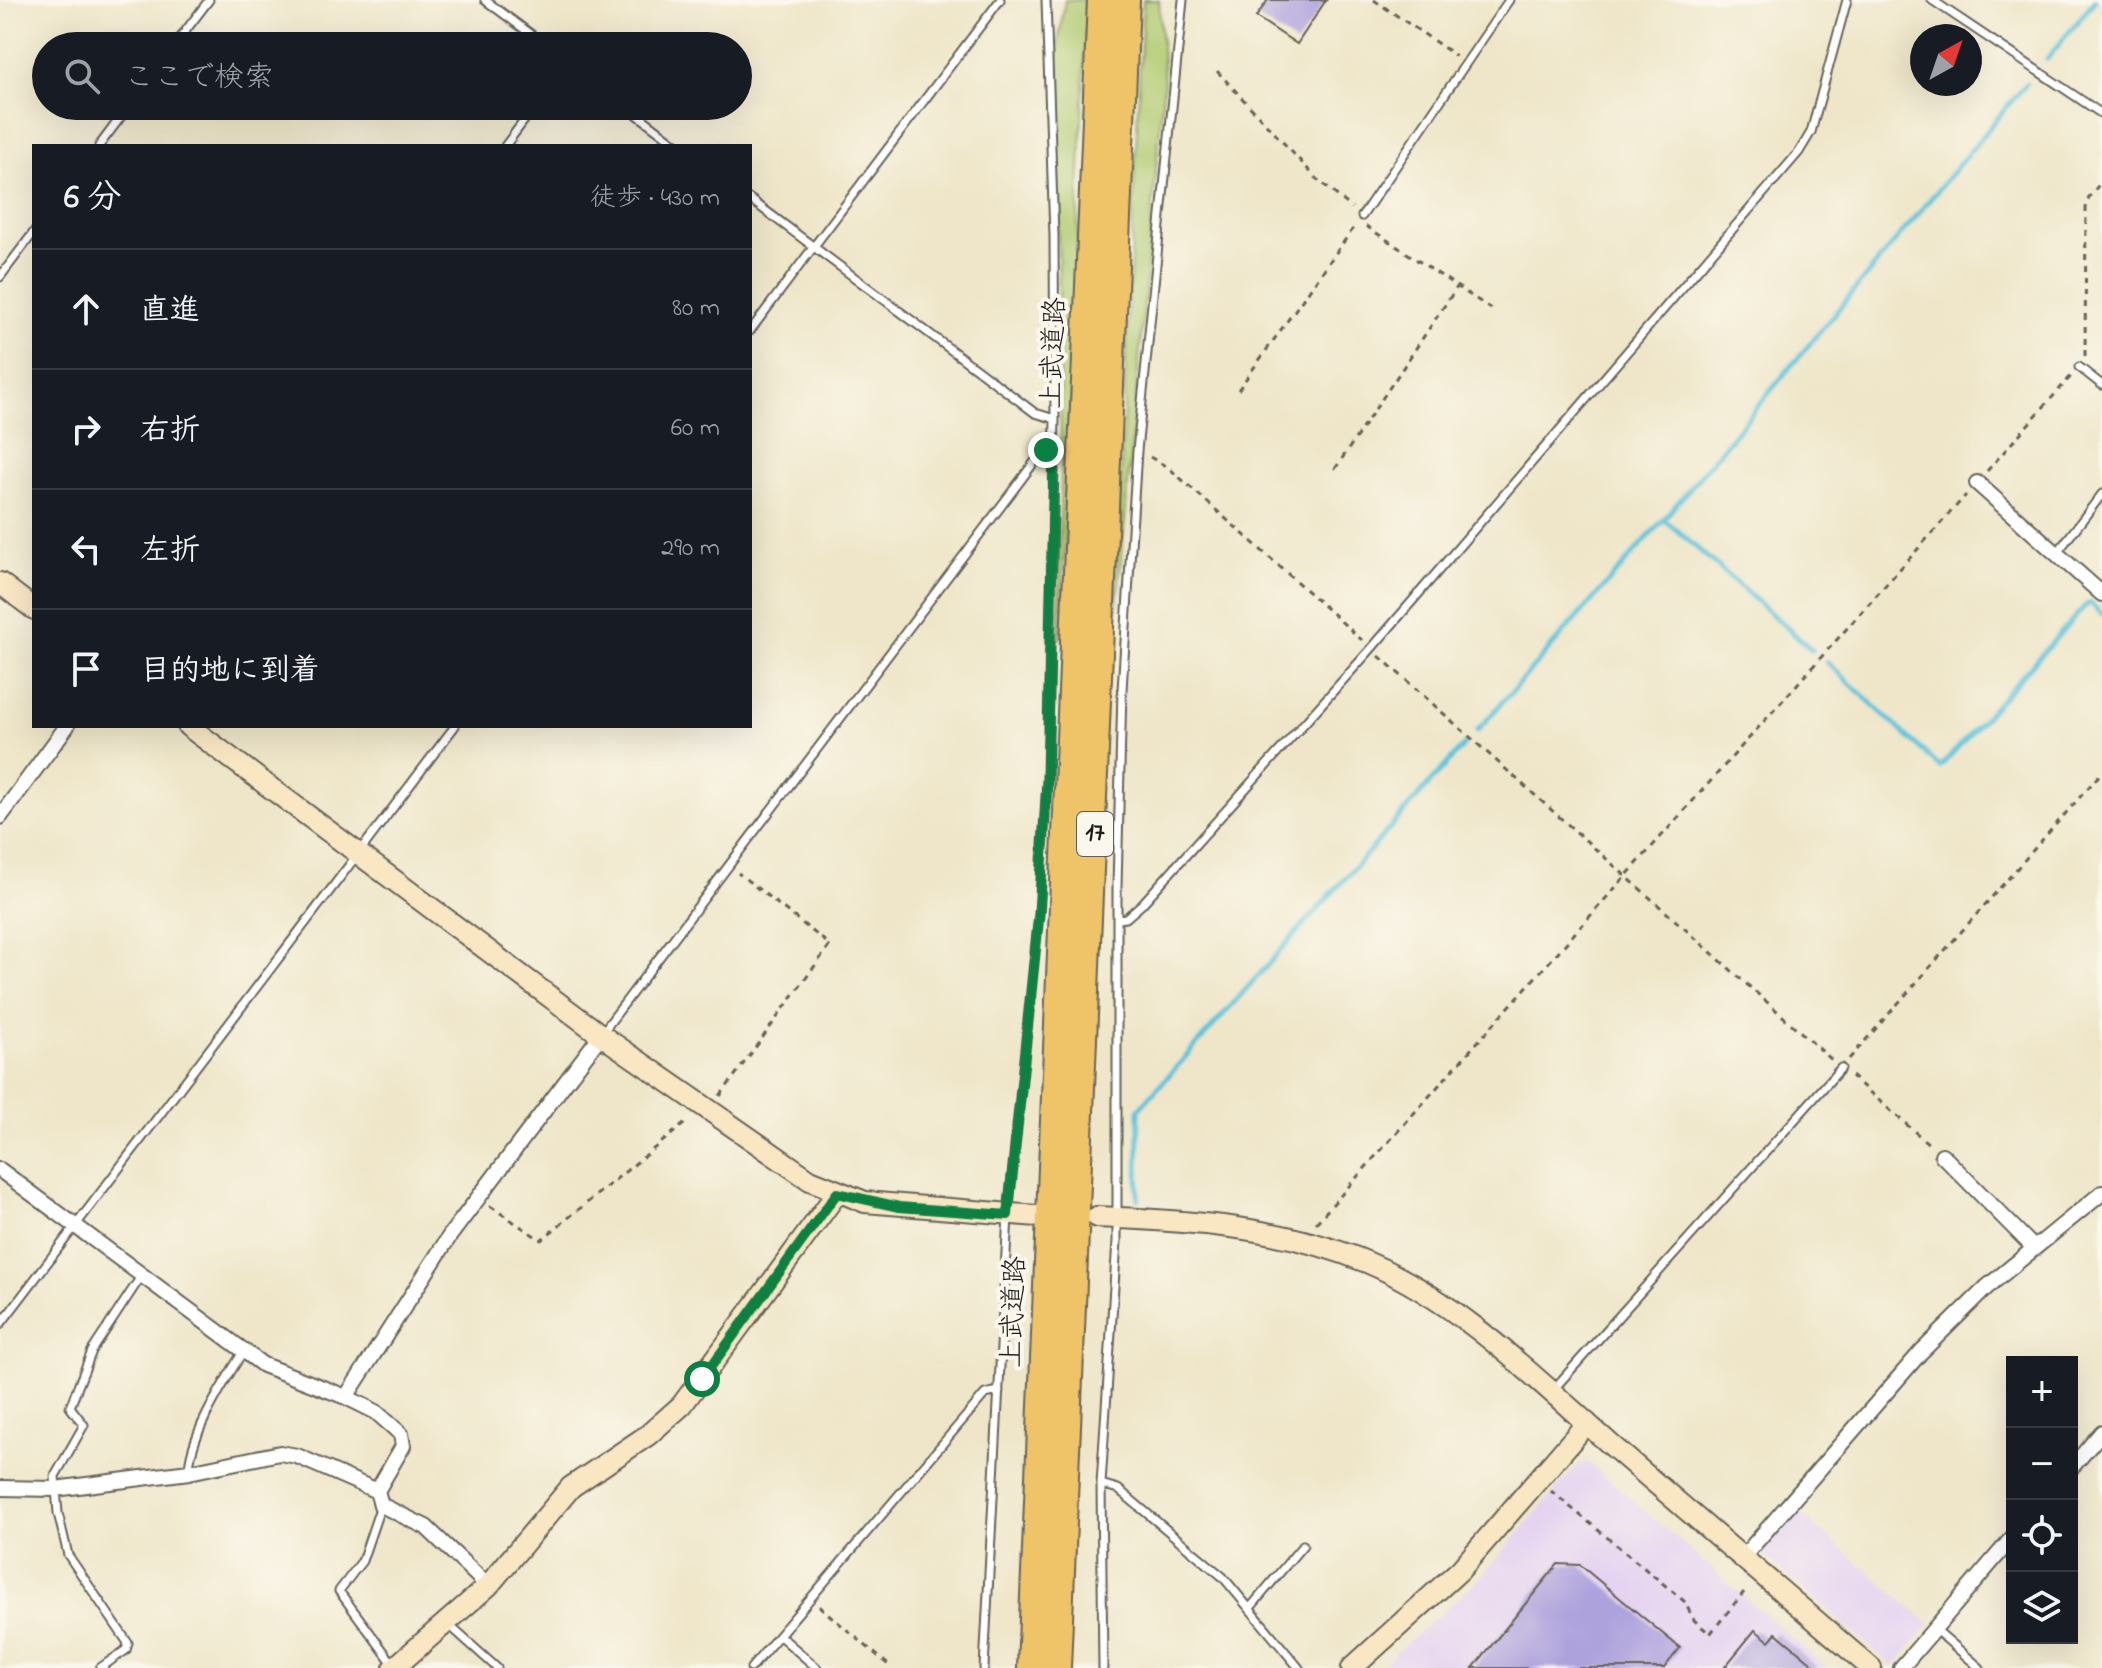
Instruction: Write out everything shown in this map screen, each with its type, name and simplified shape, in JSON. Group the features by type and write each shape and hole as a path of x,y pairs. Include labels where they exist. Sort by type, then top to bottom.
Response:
{"highway":[{"name":"上武道路","path":"1030,1668 1058,781 1101,0"},
{"name":"上武道路","path":"1060,1668 1060,1613 1107,785 1126,0"}],"street":[{"path":"1977,483 2102,594"},
{"path":"0,583 32,607"},
{"path":"0,817 66,728"},
{"path":"191,728 601,1035 780,1161 837,1193 899,1207 1037,1216"},
{"path":"346,1397 451,1234 601,1035"},
{"path":"1942,1155 2034,1248"},
{"path":"0,1170 244,1350 283,1375 346,1397 384,1418 403,1439 403,1446 379,1498"},
{"path":"395,1667 488,1586 571,1487 648,1435 682,1405 837,1193"},
{"path":"1743,1557 1921,1352 1987,1287 2102,1193"},
{"path":"1107,1217 1229,1225 1306,1240 1371,1264 1414,1286 1493,1343 1871,1668"},
{"path":"1352,1668 1460,1570 1587,1423"},
{"path":"2078,1460 2102,1432"},
{"path":"0,1488 55,1489 189,1472 280,1453 297,1456 379,1498 426,1527 488,1586"},
{"path":"1901,1668 2006,1545"}],"lane":[{"path":"185,32 209,0"},
{"path":"485,0 528,32"},
{"path":"752,328 1000,0"},
{"path":"984,1668 1008,1215 1039,914 1058,781 1054,236 1046,0"},
{"path":"1103,1668 1101,1484 1118,919 1107,785 1183,0"},
{"path":"1362,216 1509,0"},
{"path":"1118,919 1126,918 1142,904 1371,649 1806,142 1847,0"},
{"path":"1932,0 2102,114"},
{"path":"100,144 118,120"},
{"path":"506,144 524,120"},
{"path":"645,120 676,144"},
{"path":"752,200 1035,413 1055,419"},
{"path":"0,277 32,235"},
{"path":"2079,367 2102,385"},
{"path":"601,1035 1036,460 1054,445"},
{"path":"2056,553 2102,494"},
{"path":"0,1325 454,728"},
{"path":"1551,1392 1841,1068"},
{"path":"100,1668 126,1650 127,1637 68,1555 55,1476 84,1425 70,1407 78,1379 142,1275"},
{"path":"189,1472 189,1459 213,1405 244,1350"},
{"path":"751,1668 985,1394 999,1391"},
{"path":"1101,1484 1118,1489 1213,1567 1299,1668"},
{"path":"379,1498 362,1561 339,1591 395,1667"},
{"path":"1250,1608 1303,1545"},
{"path":"447,1622 497,1668"},
{"path":"1935,1629 1980,1668"},
{"path":"779,1635 817,1668"}],"path":[{"path":"1374,0 1466,63"},
{"path":"1217,71 1317,179 1362,216 1366,226 1491,309"},
{"path":"1306,1240 1314,1226 1624,875 2084,361 2087,345 2086,208 2089,197 2102,181"},
{"path":"1238,390 1362,216"},
{"path":"1335,469 1457,287"},
{"path":"1137,451 1169,468 1942,1155"},
{"path":"1841,1068 2102,772"},
{"path":"1551,1491 1684,1601 1694,1620 1710,1634 1744,1592"},
{"path":"811,1599 892,1668"}],"shaded area":[{"path":"1588,1462 1827,1668 1379,1668 1482,1576 1578,1464"},
{"path":"1795,1509 1930,1624 1893,1667 1757,1550"}],"green space":[{"path":"1065,0 1087,0 1061,639 1058,639 1061,455 1056,57"},
{"path":"1143,0 1159,0 1164,80 1112,664"}],"building":[{"path":"1268,0 1326,0 1297,44 1256,17"},
{"path":"1558,1564 1580,1565 1680,1648 1664,1668 1473,1668"},
{"path":"1755,1630 1769,1641 1776,1633 1818,1668 1724,1668"}],"waterway":[{"path":"2047,59 2095,0"},
{"path":"1477,731 1664,519 2026,84"},
{"path":"1664,519 1812,650"},
{"path":"1827,662 1940,767 2085,606 2090,603 2102,614"},
{"path":"1138,1199 1139,1109 1464,745"}],"route":[{"path":"702,1379 837,1193 865,1202 899,1207 1008,1215 1039,914 1047,781 1054,445 1046,450"}]}
